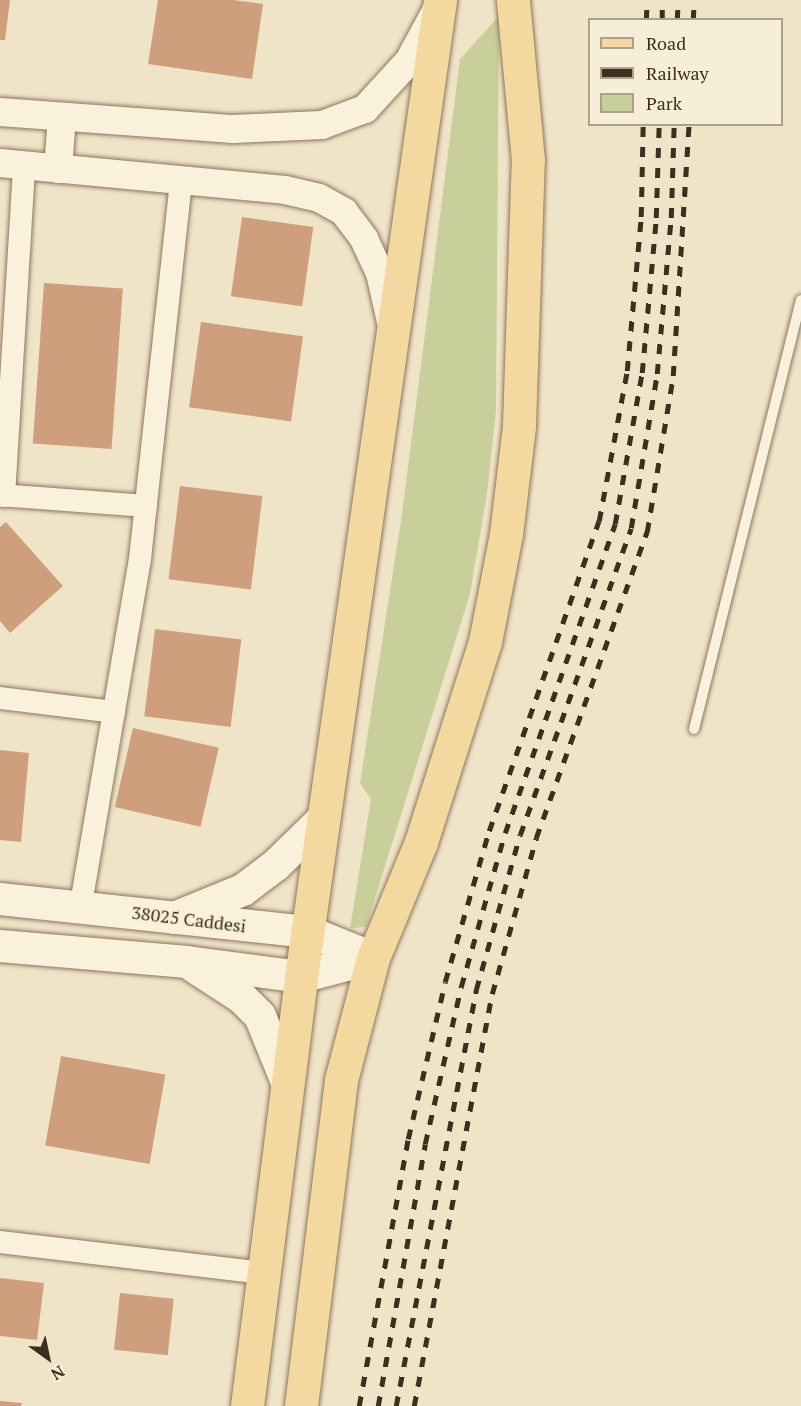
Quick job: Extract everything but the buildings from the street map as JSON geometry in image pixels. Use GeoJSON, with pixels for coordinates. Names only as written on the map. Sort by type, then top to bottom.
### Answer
{"type":"FeatureCollection","features":[{"type":"Feature","properties":{"kind":"main road"},"geometry":{"type":"LineString","coordinates":[[301,1406],[341,1080],[373,958],[421,842],[485,642],[506,534],[519,426],[528,160],[513,0]]}},
{"type":"Feature","properties":{"kind":"main road"},"geometry":{"type":"LineString","coordinates":[[247,1406],[301,977],[440,2]]}},
{"type":"Feature","properties":{"kind":"main road"},"geometry":{"type":"LineString","coordinates":[[174,918],[243,890],[276,866],[323,819]]}},
{"type":"Feature","properties":{"kind":"main road","name":"38025 Caddesi"},"geometry":{"type":"LineString","coordinates":[[0,899],[81,904],[174,918],[309,932],[373,958]]}},
{"type":"Feature","properties":{"kind":"main road"},"geometry":{"type":"LineString","coordinates":[[0,946],[187,962],[301,977],[373,958]]}},
{"type":"Feature","properties":{"kind":"main road"},"geometry":{"type":"LineString","coordinates":[[187,962],[242,998],[260,1016],[287,1082]]}},
{"type":"Feature","properties":{"kind":"street"},"geometry":{"type":"LineString","coordinates":[[0,112],[232,129],[322,125],[365,109],[409,61],[440,2]]}},
{"type":"Feature","properties":{"kind":"street"},"geometry":{"type":"LineString","coordinates":[[58,169],[62,117]]}},
{"type":"Feature","properties":{"kind":"street"},"geometry":{"type":"LineString","coordinates":[[146,506],[2,495],[12,164],[285,190],[319,198],[344,212],[364,239],[380,273],[393,331]]}},
{"type":"Feature","properties":{"kind":"street"},"geometry":{"type":"LineString","coordinates":[[81,904],[146,506],[181,181]]}},
{"type":"Feature","properties":{"kind":"street"},"geometry":{"type":"LineString","coordinates":[[0,698],[114,712]]}},
{"type":"Feature","properties":{"kind":"street"},"geometry":{"type":"LineString","coordinates":[[0,1242],[263,1273]]}},
{"type":"Feature","properties":{"kind":"lane"},"geometry":{"type":"LineString","coordinates":[[694,729],[801,300]]}},
{"type":"Feature","properties":{"kind":"green space"},"geometry":{"type":"Polygon","coordinates":[[[499,16],[496,411],[487,494],[470,594],[366,927],[350,928],[371,799],[360,783],[402,514],[460,59],[499,16]]]}},
{"type":"Feature","properties":{"kind":"railway"},"geometry":{"type":"LineString","coordinates":[[646,18],[647,0]]}},
{"type":"Feature","properties":{"kind":"railway"},"geometry":{"type":"LineString","coordinates":[[662,0],[662,18]]}},
{"type":"Feature","properties":{"kind":"railway"},"geometry":{"type":"LineString","coordinates":[[677,18],[678,0]]}},
{"type":"Feature","properties":{"kind":"railway"},"geometry":{"type":"LineString","coordinates":[[693,18],[694,0]]}},
{"type":"Feature","properties":{"kind":"railway"},"geometry":{"type":"LineString","coordinates":[[359,1406],[408,1139],[445,982],[489,831],[599,521],[627,371],[641,217],[643,126]]}},
{"type":"Feature","properties":{"kind":"railway"},"geometry":{"type":"LineString","coordinates":[[378,1406],[425,1144],[461,987],[505,833],[615,524],[642,373],[656,218],[659,126]]}},
{"type":"Feature","properties":{"kind":"railway"},"geometry":{"type":"LineString","coordinates":[[396,1406],[476,990],[520,835],[631,528],[657,374],[671,218],[674,126]]}},
{"type":"Feature","properties":{"kind":"railway"},"geometry":{"type":"LineString","coordinates":[[414,1406],[492,994],[536,838],[647,532],[673,376],[689,126]]}}]}
